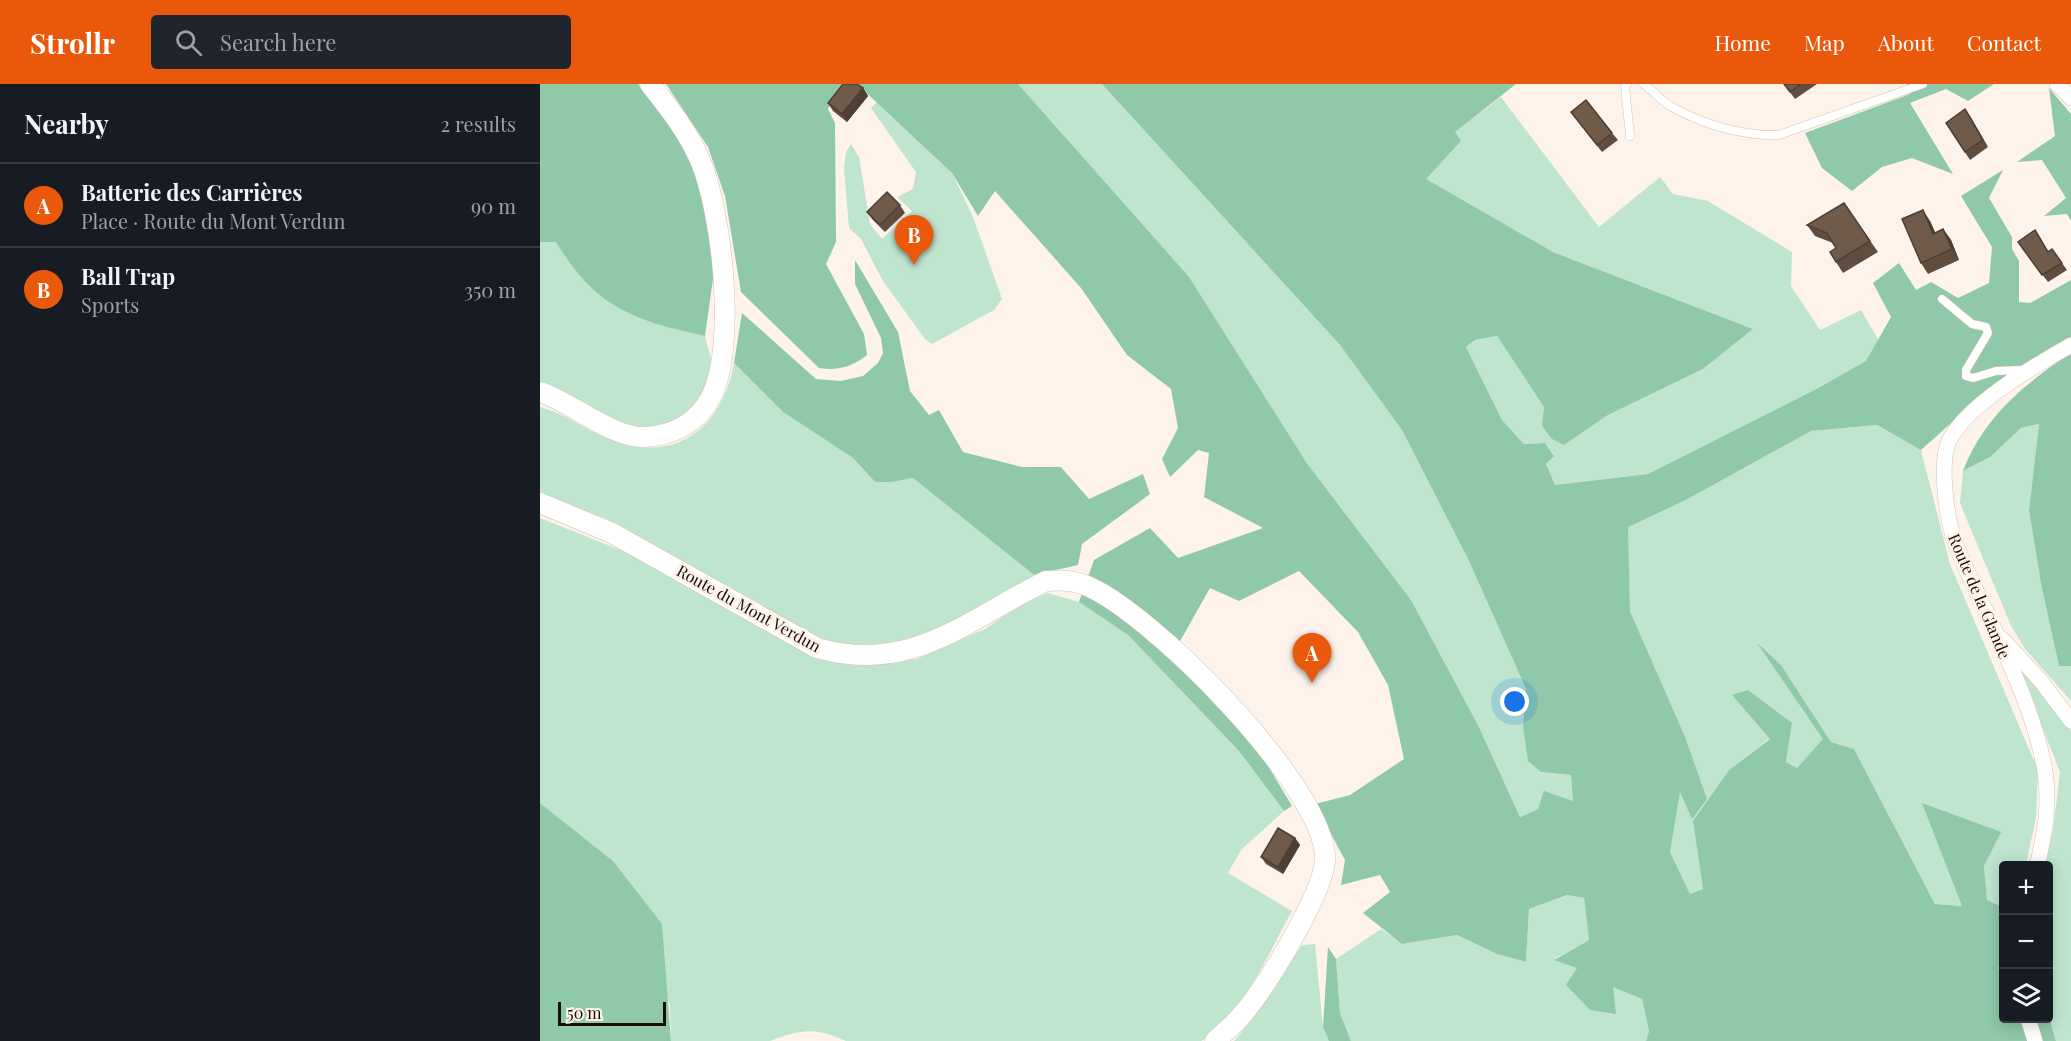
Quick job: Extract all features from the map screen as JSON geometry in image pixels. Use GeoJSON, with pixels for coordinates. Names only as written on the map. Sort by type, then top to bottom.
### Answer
{"type":"FeatureCollection","features":[{"type":"Feature","properties":{"kind":"street"},"geometry":{"type":"LineString","coordinates":[[540,392],[557,398],[615,430],[642,437],[670,433],[696,419],[711,398],[721,370],[724,291],[715,212],[700,160],[686,132],[650,84]]}},
{"type":"Feature","properties":{"kind":"street"},"geometry":{"type":"LineString","coordinates":[[2057,84],[2071,98]]}},
{"type":"Feature","properties":{"kind":"street","name":"Route de la Glande"},"geometry":{"type":"LineString","coordinates":[[2038,861],[2048,815],[2044,769],[2018,685],[1951,529],[1946,495],[1945,462],[1949,440],[1966,420],[2027,370],[2071,345]]}},
{"type":"Feature","properties":{"kind":"street","name":"Route du Mont Verdun"},"geometry":{"type":"LineString","coordinates":[[540,503],[612,533],[817,648],[843,655],[888,655],[944,638],[1046,581],[1082,584],[1103,594],[1126,611],[1189,664],[1254,730],[1285,770],[1311,812],[1322,843],[1325,861],[1317,888],[1304,916],[1260,991],[1241,1017],[1215,1041]]}},
{"type":"Feature","properties":{"kind":"street"},"geometry":{"type":"LineString","coordinates":[[1994,630],[2040,680],[2071,721]]}},
{"type":"Feature","properties":{"kind":"street"},"geometry":{"type":"LineString","coordinates":[[2030,1023],[2035,1041]]}},
{"type":"Feature","properties":{"kind":"lane"},"geometry":{"type":"LineString","coordinates":[[1627,84],[1625,86],[1630,136]]}},
{"type":"Feature","properties":{"kind":"lane"},"geometry":{"type":"LineString","coordinates":[[1643,84],[1673,108],[1704,121],[1754,135],[1779,135],[1923,84]]}},
{"type":"Feature","properties":{"kind":"lane"},"geometry":{"type":"LineString","coordinates":[[1942,299],[1972,324],[1986,327],[1988,333],[1966,370],[1966,376],[1973,378],[1996,371],[2027,370]]}},
{"type":"Feature","properties":{"kind":"green space"},"geometry":{"type":"Polygon","coordinates":[[[540,84],[638,84],[667,120],[691,160],[706,211],[714,272],[705,336],[657,324],[618,308],[601,297],[586,282],[556,242],[540,242],[540,84]]]}},
{"type":"Feature","properties":{"kind":"green space"},"geometry":{"type":"Polygon","coordinates":[[[666,84],[845,84],[828,109],[835,123],[836,242],[826,264],[864,334],[867,355],[850,365],[839,368],[819,368],[741,292],[725,196],[708,147],[666,84]]]}},
{"type":"Feature","properties":{"kind":"green space"},"geometry":{"type":"Polygon","coordinates":[[[857,84],[1018,84],[1189,277],[1306,462],[1411,600],[1478,725],[1520,817],[1538,809],[1544,791],[1573,801],[1571,775],[1541,772],[1528,761],[1523,726],[1526,689],[1469,561],[1402,430],[1340,345],[1102,84],[1516,84],[1455,132],[1461,141],[1426,179],[1553,252],[1753,329],[1703,369],[1608,415],[1564,445],[1552,439],[1542,426],[1544,407],[1497,336],[1475,340],[1466,347],[1502,420],[1524,444],[1545,443],[1554,456],[1546,464],[1555,485],[1648,474],[1818,388],[1866,361],[1891,317],[1873,283],[1899,263],[1916,290],[1931,282],[1958,298],[1989,283],[1992,247],[1961,196],[2003,170],[1989,198],[2012,237],[2012,249],[2019,261],[2019,302],[2030,303],[2071,280],[2071,338],[1998,381],[1921,450],[1877,425],[1811,431],[1686,500],[1628,527],[1630,611],[1686,739],[1707,799],[1692,819],[1680,792],[1670,852],[1690,894],[1703,889],[1693,821],[1729,770],[1770,739],[1732,695],[1748,690],[1792,723],[1786,762],[1797,768],[1823,739],[1757,643],[1781,665],[1831,742],[1854,749],[1935,904],[1962,906],[1922,803],[2001,832],[1984,866],[1987,900],[1999,906],[1999,1023],[2051,1023],[2056,1041],[1646,1041],[1649,1031],[1642,999],[1613,987],[1616,1014],[1590,1010],[1566,985],[1577,968],[1554,960],[1589,940],[1584,898],[1567,895],[1529,909],[1526,962],[1497,954],[1457,935],[1402,944],[1363,913],[1390,892],[1380,875],[1341,885],[1345,860],[1315,804],[1350,795],[1404,759],[1388,685],[1358,632],[1299,571],[1239,601],[1210,588],[1170,659],[1211,696],[1268,766],[1292,806],[1284,811],[1239,751],[1128,635],[1079,602],[1094,560],[1150,528],[1178,558],[1263,528],[1204,497],[1209,453],[1198,450],[1170,477],[1162,459],[1178,428],[1171,389],[1127,355],[1081,288],[995,191],[978,216],[952,173],[857,84]]]}},
{"type":"Feature","properties":{"kind":"green space"},"geometry":{"type":"Polygon","coordinates":[[[1018,84],[1102,84],[1340,345],[1402,430],[1469,561],[1526,689],[1523,726],[1541,772],[1571,775],[1573,801],[1538,809],[1520,817],[1478,725],[1411,600],[1306,462],[1088,166],[1018,84]]]}},
{"type":"Feature","properties":{"kind":"green space"},"geometry":{"type":"Polygon","coordinates":[[[1907,84],[1994,84],[1968,101],[1946,89],[1910,103],[1953,174],[1912,158],[1882,167],[1852,191],[1822,168],[1805,133],[1910,94],[1907,84]]]}},
{"type":"Feature","properties":{"kind":"green space"},"geometry":{"type":"Polygon","coordinates":[[[2049,88],[2071,114],[2071,221],[2067,214],[2044,216],[2066,198],[2042,160],[2017,162],[2055,136],[2049,88]]]}},
{"type":"Feature","properties":{"kind":"green space"},"geometry":{"type":"Polygon","coordinates":[[[1501,97],[1599,227],[1660,177],[1673,194],[1708,201],[1792,252],[1791,286],[1820,330],[1861,310],[1879,341],[1866,361],[1818,388],[1648,474],[1555,485],[1546,464],[1554,455],[1545,443],[1524,444],[1502,420],[1466,347],[1475,340],[1497,336],[1544,407],[1564,445],[1608,415],[1703,369],[1753,329],[1553,252],[1425,179],[1461,141],[1454,132],[1501,97]]]}},
{"type":"Feature","properties":{"kind":"green space"},"geometry":{"type":"Polygon","coordinates":[[[877,102],[952,173],[973,217],[1002,299],[994,310],[932,344],[925,339],[883,281],[861,239],[849,228],[844,169],[846,152],[851,144],[859,157],[870,224],[882,239],[912,211],[897,197],[913,189],[916,172],[871,108],[877,102]]]}},
{"type":"Feature","properties":{"kind":"green space"},"geometry":{"type":"Polygon","coordinates":[[[540,242],[556,242],[586,282],[601,297],[618,308],[657,324],[705,336],[712,364],[710,380],[706,391],[691,411],[670,424],[659,427],[634,426],[606,417],[540,383],[540,242]]]}},
{"type":"Feature","properties":{"kind":"green space"},"geometry":{"type":"Polygon","coordinates":[[[855,260],[898,332],[910,391],[929,415],[939,410],[963,452],[1022,467],[1061,467],[1089,499],[1143,474],[1150,494],[1082,544],[1078,565],[1034,575],[913,478],[875,482],[853,458],[783,412],[734,363],[742,313],[816,379],[841,381],[863,376],[878,363],[883,353],[881,338],[855,284],[855,260]]]}},
{"type":"Feature","properties":{"kind":"green space"},"geometry":{"type":"Polygon","coordinates":[[[2071,353],[2071,666],[2059,666],[2041,584],[2029,510],[2039,424],[2021,428],[1990,457],[1963,471],[1982,434],[2007,403],[2071,353]]]}},
{"type":"Feature","properties":{"kind":"green space"},"geometry":{"type":"Polygon","coordinates":[[[734,363],[783,412],[853,458],[875,482],[913,478],[1034,575],[975,614],[903,645],[845,648],[817,639],[607,519],[540,495],[540,407],[607,438],[631,446],[653,448],[673,444],[691,436],[706,424],[728,387],[734,363]]]}},
{"type":"Feature","properties":{"kind":"green space"},"geometry":{"type":"Polygon","coordinates":[[[2039,424],[2029,510],[2041,584],[2059,666],[2071,666],[2071,701],[2025,649],[2011,626],[1960,503],[1963,471],[1990,457],[2021,428],[2039,424]]]}},
{"type":"Feature","properties":{"kind":"green space"},"geometry":{"type":"Polygon","coordinates":[[[1877,425],[1921,450],[1950,564],[2038,770],[2036,818],[2027,860],[1999,861],[1999,906],[1987,900],[1984,866],[1963,906],[1935,904],[1854,749],[1831,742],[1781,665],[1759,646],[1824,739],[1797,768],[1786,762],[1792,723],[1733,696],[1770,738],[1729,770],[1693,821],[1703,889],[1690,894],[1670,852],[1680,790],[1707,799],[1686,739],[1630,611],[1627,527],[1686,500],[1811,431],[1877,425]]]}},
{"type":"Feature","properties":{"kind":"green space"},"geometry":{"type":"Polygon","coordinates":[[[540,518],[648,561],[846,663],[884,664],[916,659],[985,629],[1020,605],[1048,593],[1079,602],[1128,635],[1239,751],[1284,811],[1241,850],[1228,873],[1292,911],[1241,1002],[1215,1032],[1201,1041],[846,1041],[825,1033],[808,1031],[770,1041],[671,1041],[670,1005],[613,861],[540,803],[540,518]]]}},
{"type":"Feature","properties":{"kind":"green space"},"geometry":{"type":"Polygon","coordinates":[[[2016,661],[2071,731],[2071,1041],[2056,1041],[2050,1023],[2053,1023],[2053,861],[2044,861],[2053,831],[2060,772],[2016,661]]]}},
{"type":"Feature","properties":{"kind":"green space"},"geometry":{"type":"Polygon","coordinates":[[[540,803],[613,861],[662,924],[671,1041],[540,1041],[540,803]]]}},
{"type":"Feature","properties":{"kind":"green space"},"geometry":{"type":"Polygon","coordinates":[[[1567,895],[1584,898],[1589,940],[1554,959],[1642,999],[1649,1031],[1646,1041],[1351,1041],[1340,1013],[1336,959],[1381,929],[1403,944],[1457,935],[1497,954],[1526,962],[1529,909],[1567,895]]]}},
{"type":"Feature","properties":{"kind":"green space"},"geometry":{"type":"Polygon","coordinates":[[[1315,944],[1323,1027],[1329,1041],[1234,1041],[1254,1017],[1302,945],[1315,944]]]}},
{"type":"Feature","properties":{"kind":"green space"},"geometry":{"type":"Polygon","coordinates":[[[1328,947],[1336,959],[1340,1013],[1351,1041],[1329,1041],[1323,1027],[1328,947]]]}},
{"type":"Feature","properties":{"kind":"building"},"geometry":{"type":"Polygon","coordinates":[[[843,84],[857,84],[863,88],[842,114],[828,103],[843,84]]]}},
{"type":"Feature","properties":{"kind":"building"},"geometry":{"type":"Polygon","coordinates":[[[1784,84],[1801,84],[1790,92],[1784,84]]]}},
{"type":"Feature","properties":{"kind":"building"},"geometry":{"type":"Polygon","coordinates":[[[1586,100],[1612,133],[1597,145],[1571,112],[1586,100]]]}},
{"type":"Feature","properties":{"kind":"building"},"geometry":{"type":"Polygon","coordinates":[[[1965,109],[1983,140],[1965,152],[1946,123],[1965,109]]]}},
{"type":"Feature","properties":{"kind":"building"},"geometry":{"type":"Polygon","coordinates":[[[887,192],[900,205],[880,225],[867,212],[887,192]]]}},
{"type":"Feature","properties":{"kind":"building"},"geometry":{"type":"Polygon","coordinates":[[[1844,203],[1870,241],[1836,262],[1830,252],[1836,248],[1827,233],[1807,225],[1844,203]]]}},
{"type":"Feature","properties":{"kind":"building"},"geometry":{"type":"Polygon","coordinates":[[[1923,210],[1933,234],[1943,229],[1952,249],[1921,263],[1902,219],[1923,210]]]}},
{"type":"Feature","properties":{"kind":"building"},"geometry":{"type":"Polygon","coordinates":[[[2035,230],[2048,252],[2052,249],[2062,263],[2042,275],[2018,242],[2035,230]]]}},
{"type":"Feature","properties":{"kind":"building"},"geometry":{"type":"Polygon","coordinates":[[[1278,828],[1295,838],[1278,867],[1261,857],[1278,828]]]}},
{"type":"Feature","properties":{"kind":"place","name":"Ball Trap"},"geometry":{"type":"Point","coordinates":[914,265]}},
{"type":"Feature","properties":{"kind":"place","name":"Batterie des Carrières"},"geometry":{"type":"Point","coordinates":[1312,683]}}]}
